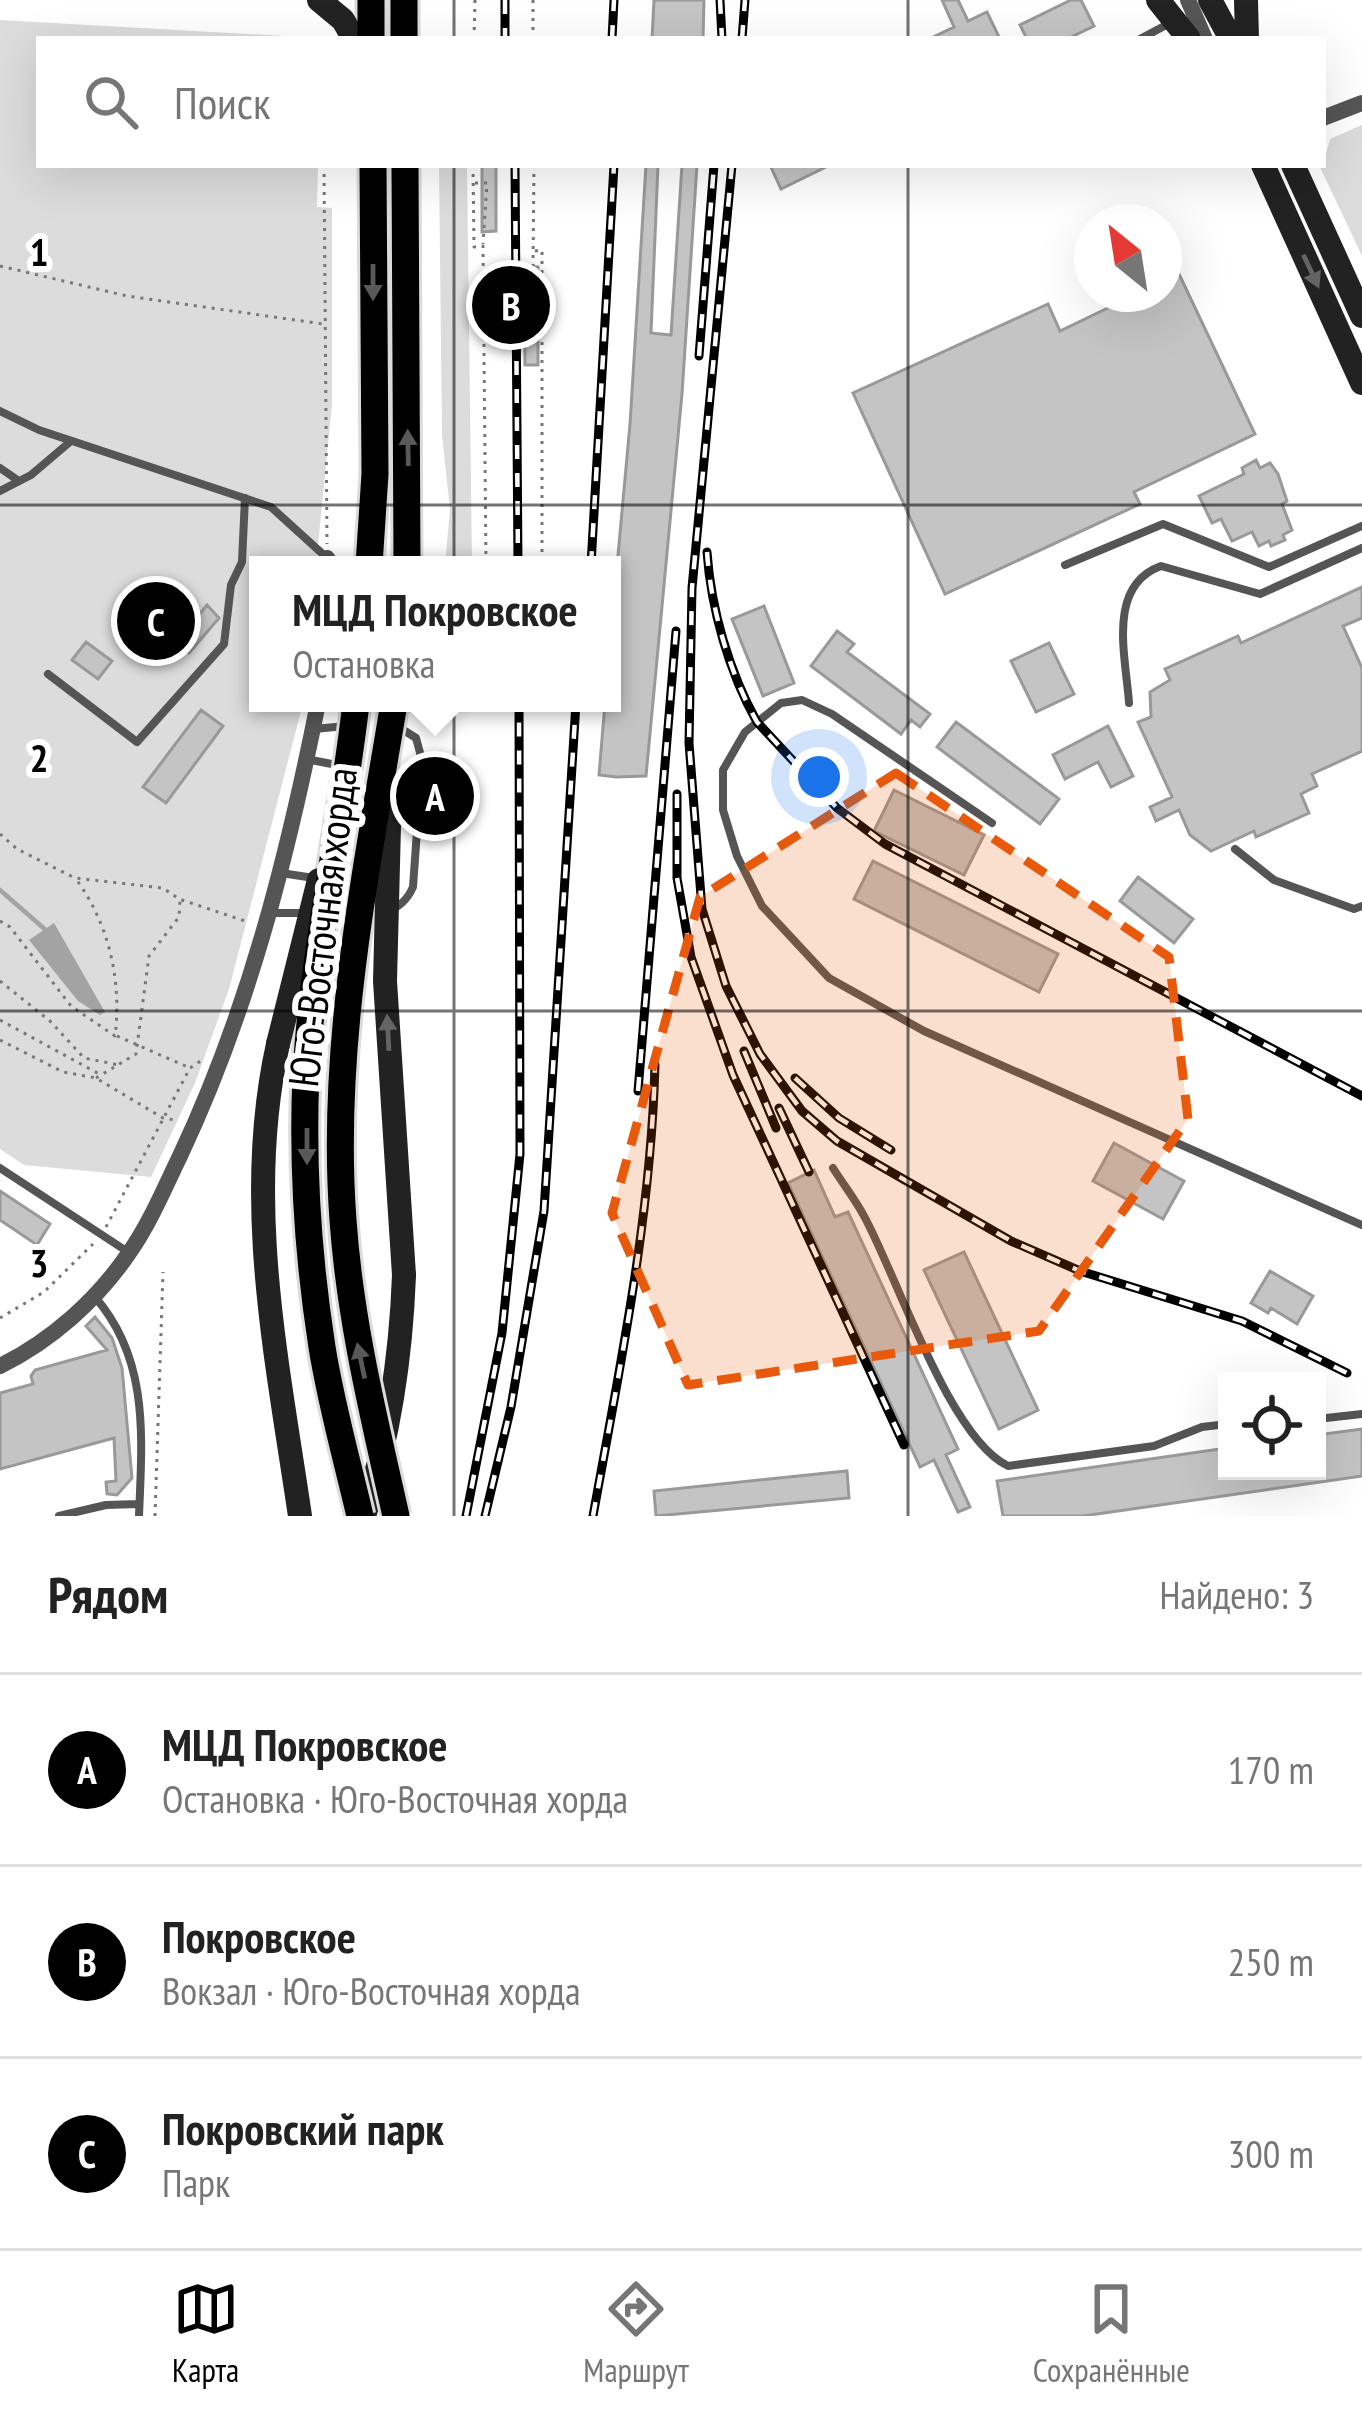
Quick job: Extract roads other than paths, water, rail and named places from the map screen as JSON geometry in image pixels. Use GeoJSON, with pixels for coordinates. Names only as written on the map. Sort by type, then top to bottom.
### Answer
{"type":"FeatureCollection","features":[{"type":"Feature","properties":{"kind":"main road"},"geometry":{"type":"LineString","coordinates":[[319,0],[333,9],[352,36]]}},
{"type":"Feature","properties":{"kind":"main road"},"geometry":{"type":"LineString","coordinates":[[371,0],[371,36]]}},
{"type":"Feature","properties":{"kind":"main road"},"geometry":{"type":"LineString","coordinates":[[404,0],[404,36]]}},
{"type":"Feature","properties":{"kind":"main road"},"geometry":{"type":"LineString","coordinates":[[1210,0],[1229,36]]}},
{"type":"Feature","properties":{"kind":"main road"},"geometry":{"type":"LineString","coordinates":[[1246,0],[1247,36]]}},
{"type":"Feature","properties":{"kind":"main road"},"geometry":{"type":"LineString","coordinates":[[369,556],[374,474],[373,168]]}},
{"type":"Feature","properties":{"kind":"main road"},"geometry":{"type":"LineString","coordinates":[[405,168],[406,556]]}},
{"type":"Feature","properties":{"kind":"main road"},"geometry":{"type":"LineString","coordinates":[[1263,168],[1362,383]]}},
{"type":"Feature","properties":{"kind":"main road"},"geometry":{"type":"LineString","coordinates":[[1294,168],[1362,316]]}},
{"type":"Feature","properties":{"kind":"main road"},"geometry":{"type":"LineString","coordinates":[[362,1516],[395,1390],[404,1275],[385,981],[391,712]]}},
{"type":"Feature","properties":{"kind":"main road","name":"Юго-Восточная хорда"},"geometry":{"type":"LineString","coordinates":[[391,712],[350,980],[341,1084],[342,1217],[357,1344],[396,1516]]}},
{"type":"Feature","properties":{"kind":"main road","name":"Юго-Восточная хорда"},"geometry":{"type":"LineString","coordinates":[[358,714],[314,975],[306,1077],[307,1218],[322,1349],[362,1516]]}},
{"type":"Feature","properties":{"kind":"main road"},"geometry":{"type":"LineString","coordinates":[[300,1516],[261,1223],[262,1154],[269,1085],[287,1004],[347,780]]}},
{"type":"Feature","properties":{"kind":"street"},"geometry":{"type":"LineString","coordinates":[[1177,15],[1201,36]]}},
{"type":"Feature","properties":{"kind":"street"},"geometry":{"type":"LineString","coordinates":[[1326,117],[1362,103]]}},
{"type":"Feature","properties":{"kind":"street"},"geometry":{"type":"LineString","coordinates":[[0,1366],[50,1335],[94,1296],[148,1223],[216,1073],[272,913],[316,712]]}},
{"type":"Feature","properties":{"kind":"lane"},"geometry":{"type":"LineString","coordinates":[[1144,36],[1177,15]]}},
{"type":"Feature","properties":{"kind":"lane"},"geometry":{"type":"LineString","coordinates":[[0,411],[39,430],[271,507],[324,556]]}},
{"type":"Feature","properties":{"kind":"lane"},"geometry":{"type":"LineString","coordinates":[[0,491],[72,440]]}},
{"type":"Feature","properties":{"kind":"lane"},"geometry":{"type":"LineString","coordinates":[[0,469],[19,481]]}},
{"type":"Feature","properties":{"kind":"lane"},"geometry":{"type":"LineString","coordinates":[[48,674],[136,742],[224,644],[231,585],[242,562],[245,498]]}},
{"type":"Feature","properties":{"kind":"lane"},"geometry":{"type":"LineString","coordinates":[[1065,565],[1163,524],[1268,567],[1362,526]]}},
{"type":"Feature","properties":{"kind":"lane"},"geometry":{"type":"LineString","coordinates":[[1129,703],[1123,617],[1127,596],[1146,572],[1162,566],[1260,595],[1362,548]]}},
{"type":"Feature","properties":{"kind":"lane"},"geometry":{"type":"LineString","coordinates":[[992,823],[832,713],[802,700],[781,703],[745,732],[723,770],[723,810],[736,856],[762,905],[829,979],[924,1030],[1362,1225]]}},
{"type":"Feature","properties":{"kind":"lane"},"geometry":{"type":"LineString","coordinates":[[272,913],[377,914],[395,911],[407,901],[413,887],[422,760],[416,738],[393,712]]}},
{"type":"Feature","properties":{"kind":"lane"},"geometry":{"type":"LineString","coordinates":[[313,729],[358,714]]}},
{"type":"Feature","properties":{"kind":"lane"},"geometry":{"type":"LineString","coordinates":[[280,872],[333,881],[355,769],[306,758]]}},
{"type":"Feature","properties":{"kind":"lane"},"geometry":{"type":"LineString","coordinates":[[1235,849],[1274,880],[1354,909],[1362,906]]}},
{"type":"Feature","properties":{"kind":"lane"},"geometry":{"type":"LineString","coordinates":[[0,1168],[129,1253]]}},
{"type":"Feature","properties":{"kind":"lane"},"geometry":{"type":"LineString","coordinates":[[832,1168],[863,1213],[953,1405],[993,1459],[1008,1466],[1154,1445],[1218,1425]]}},
{"type":"Feature","properties":{"kind":"lane"},"geometry":{"type":"LineString","coordinates":[[94,1296],[120,1331],[134,1371],[142,1448],[139,1516]]}},
{"type":"Feature","properties":{"kind":"lane"},"geometry":{"type":"LineString","coordinates":[[1326,1418],[1362,1414]]}},
{"type":"Feature","properties":{"kind":"lane"},"geometry":{"type":"LineString","coordinates":[[59,1516],[106,1505],[140,1504]]}},
{"type":"Feature","properties":{"kind":"waterway"},"geometry":{"type":"LineString","coordinates":[[0,890],[48,932]]}},
{"type":"Feature","properties":{"kind":"railway"},"geometry":{"type":"LineString","coordinates":[[505,0],[505,36]]}},
{"type":"Feature","properties":{"kind":"railway"},"geometry":{"type":"LineString","coordinates":[[612,36],[614,0]]}},
{"type":"Feature","properties":{"kind":"railway"},"geometry":{"type":"LineString","coordinates":[[720,0],[722,36]]}},
{"type":"Feature","properties":{"kind":"railway"},"geometry":{"type":"LineString","coordinates":[[742,36],[745,0]]}},
{"type":"Feature","properties":{"kind":"railway"},"geometry":{"type":"LineString","coordinates":[[515,168],[518,556]]}},
{"type":"Feature","properties":{"kind":"railway"},"geometry":{"type":"LineString","coordinates":[[592,556],[614,168]]}},
{"type":"Feature","properties":{"kind":"railway"},"geometry":{"type":"LineString","coordinates":[[699,356],[714,168]]}},
{"type":"Feature","properties":{"kind":"railway"},"geometry":{"type":"LineString","coordinates":[[732,168],[692,588],[689,743],[702,909],[726,986],[760,1054],[802,1111],[837,1141],[1011,1241],[1080,1271],[1242,1321],[1347,1373]]}},
{"type":"Feature","properties":{"kind":"railway"},"geometry":{"type":"LineString","coordinates":[[707,552],[723,640],[747,703],[757,722],[837,808],[885,844],[1362,1096]]}},
{"type":"Feature","properties":{"kind":"railway"},"geometry":{"type":"LineString","coordinates":[[638,1091],[676,631]]}},
{"type":"Feature","properties":{"kind":"railway"},"geometry":{"type":"LineString","coordinates":[[466,1516],[502,1333],[520,1154],[519,712]]}},
{"type":"Feature","properties":{"kind":"railway"},"geometry":{"type":"LineString","coordinates":[[485,1516],[511,1407],[544,1211],[575,712]]}},
{"type":"Feature","properties":{"kind":"railway"},"geometry":{"type":"LineString","coordinates":[[677,794],[677,878],[691,957],[733,1075],[904,1445]]}},
{"type":"Feature","properties":{"kind":"railway"},"geometry":{"type":"LineString","coordinates":[[744,1051],[776,1128]]}},
{"type":"Feature","properties":{"kind":"railway"},"geometry":{"type":"LineString","coordinates":[[593,1516],[641,1235],[655,1065]]}},
{"type":"Feature","properties":{"kind":"railway"},"geometry":{"type":"LineString","coordinates":[[795,1078],[839,1118],[891,1150]]}},
{"type":"Feature","properties":{"kind":"railway"},"geometry":{"type":"LineString","coordinates":[[779,1108],[809,1172]]}},
{"type":"Feature","properties":{"kind":"place","name":"Покровское"},"geometry":{"type":"Point","coordinates":[511,305]}},
{"type":"Feature","properties":{"kind":"place","name":"Покровский парк"},"geometry":{"type":"Point","coordinates":[156,621]}},
{"type":"Feature","properties":{"kind":"place","name":"МЦД Покровское"},"geometry":{"type":"Point","coordinates":[435,796]}}]}
